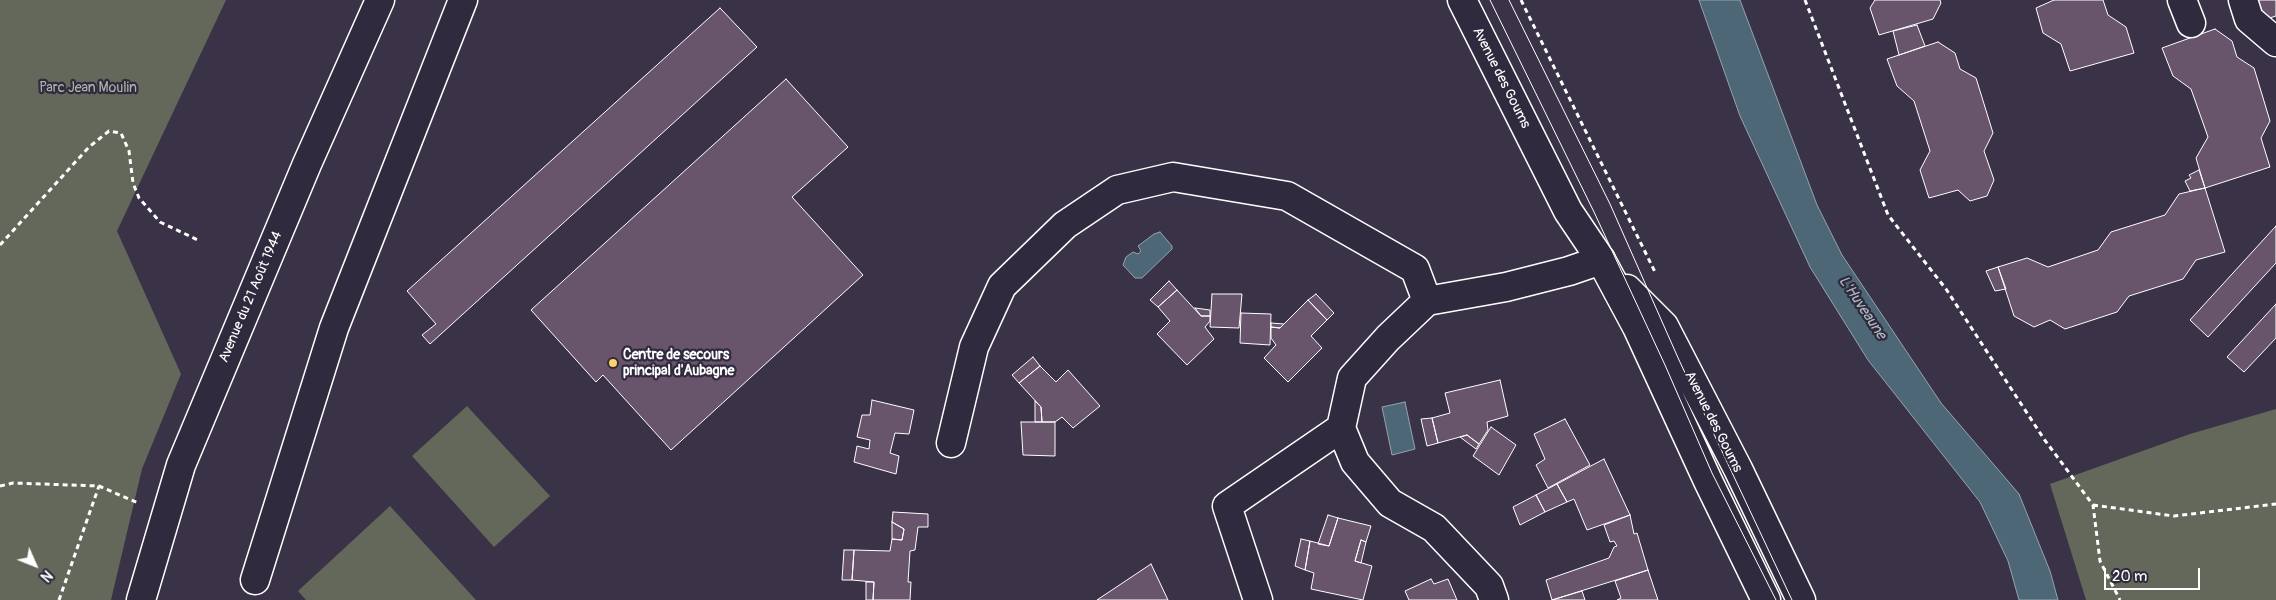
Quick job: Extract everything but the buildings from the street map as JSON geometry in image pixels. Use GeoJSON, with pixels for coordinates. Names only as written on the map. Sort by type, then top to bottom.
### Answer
{"type":"FeatureCollection","features":[{"type":"Feature","properties":{"kind":"main road","name":"Avenue du 21 Août 1944"},"geometry":{"type":"LineString","coordinates":[[141,600],[181,464],[307,164],[380,0]]}},
{"type":"Feature","properties":{"kind":"main road"},"geometry":{"type":"LineString","coordinates":[[255,580],[334,328],[463,0]]}},
{"type":"Feature","properties":{"kind":"main road","name":"Avenue des Goums"},"geometry":{"type":"LineString","coordinates":[[1462,0],[1568,211],[1601,260],[1637,327],[1708,481],[1766,600]]}},
{"type":"Feature","properties":{"kind":"main road"},"geometry":{"type":"LineString","coordinates":[[2243,0],[2249,18],[2276,42]]}},
{"type":"Feature","properties":{"kind":"main road"},"geometry":{"type":"LineString","coordinates":[[951,443],[974,347],[1002,286],[1065,225],[1117,190],[1173,177],[1287,196],[1415,269],[1427,301]]}},
{"type":"Feature","properties":{"kind":"main road"},"geometry":{"type":"LineString","coordinates":[[1494,600],[1490,586],[1434,528],[1390,503],[1355,462],[1341,428],[1352,378],[1388,338],[1427,301],[1506,288],[1569,272],[1601,260]]}},
{"type":"Feature","properties":{"kind":"main road","name":"Avenue des Goums"},"geometry":{"type":"LineString","coordinates":[[1601,260],[1664,326],[1738,469],[1801,600]]}},
{"type":"Feature","properties":{"kind":"main road"},"geometry":{"type":"LineString","coordinates":[[1258,600],[1227,506],[1341,428]]}},
{"type":"Feature","properties":{"kind":"path"},"geometry":{"type":"LineString","coordinates":[[1805,0],[1888,215],[1946,289],[2044,439],[2093,505],[2100,561],[2120,600]]}},
{"type":"Feature","properties":{"kind":"path"},"geometry":{"type":"LineString","coordinates":[[0,245],[89,147],[109,131],[121,133],[129,151],[134,183],[139,198],[160,222],[200,241]]}},
{"type":"Feature","properties":{"kind":"path"},"geometry":{"type":"LineString","coordinates":[[0,486],[13,483],[98,486],[165,514]]}},
{"type":"Feature","properties":{"kind":"path"},"geometry":{"type":"LineString","coordinates":[[59,600],[98,486]]}},
{"type":"Feature","properties":{"kind":"path"},"geometry":{"type":"LineString","coordinates":[[2093,505],[2174,516],[2276,504]]}},
{"type":"Feature","properties":{"kind":"green space","name":"Parc Jean Moulin"},"geometry":{"type":"Polygon","coordinates":[[[0,0],[226,0],[117,231],[181,374],[142,469],[111,600],[0,600],[0,0]]]}},
{"type":"Feature","properties":{"kind":"green space"},"geometry":{"type":"Polygon","coordinates":[[[467,406],[550,496],[494,547],[412,456],[467,406]]]}},
{"type":"Feature","properties":{"kind":"green space"},"geometry":{"type":"Polygon","coordinates":[[[2276,409],[2276,600],[2086,600],[2050,484],[2190,434],[2276,409]]]}},
{"type":"Feature","properties":{"kind":"green space"},"geometry":{"type":"Polygon","coordinates":[[[390,506],[476,600],[306,600],[298,591],[390,506]]]}},
{"type":"Feature","properties":{"kind":"water","name":"L'Huveaune"},"geometry":{"type":"Polygon","coordinates":[[[1699,0],[1740,0],[1817,205],[1842,255],[1941,403],[2019,494],[2050,571],[2058,600],[2019,600],[2008,561],[1980,502],[1868,360],[1810,267],[1740,116],[1699,0]]]}},
{"type":"Feature","properties":{"kind":"water"},"geometry":{"type":"Polygon","coordinates":[[[1160,232],[1172,246],[1172,249],[1142,278],[1135,278],[1123,265],[1126,257],[1133,252],[1138,254],[1141,251],[1138,246],[1154,234],[1160,232]]]}},
{"type":"Feature","properties":{"kind":"water"},"geometry":{"type":"Polygon","coordinates":[[[1405,402],[1415,449],[1392,455],[1382,407],[1405,402]]]}},
{"type":"Feature","properties":{"kind":"tram line"},"geometry":{"type":"LineString","coordinates":[[1490,0],[1594,212],[1665,365],[1712,473],[1776,600]]}},
{"type":"Feature","properties":{"kind":"tram line"},"geometry":{"type":"LineString","coordinates":[[1509,0],[1610,204],[1679,360],[1792,600]]}},
{"type":"Feature","properties":{"kind":"place","name":"Centre de secours principal d'Aubagne"},"geometry":{"type":"Point","coordinates":[613,363]}}]}
